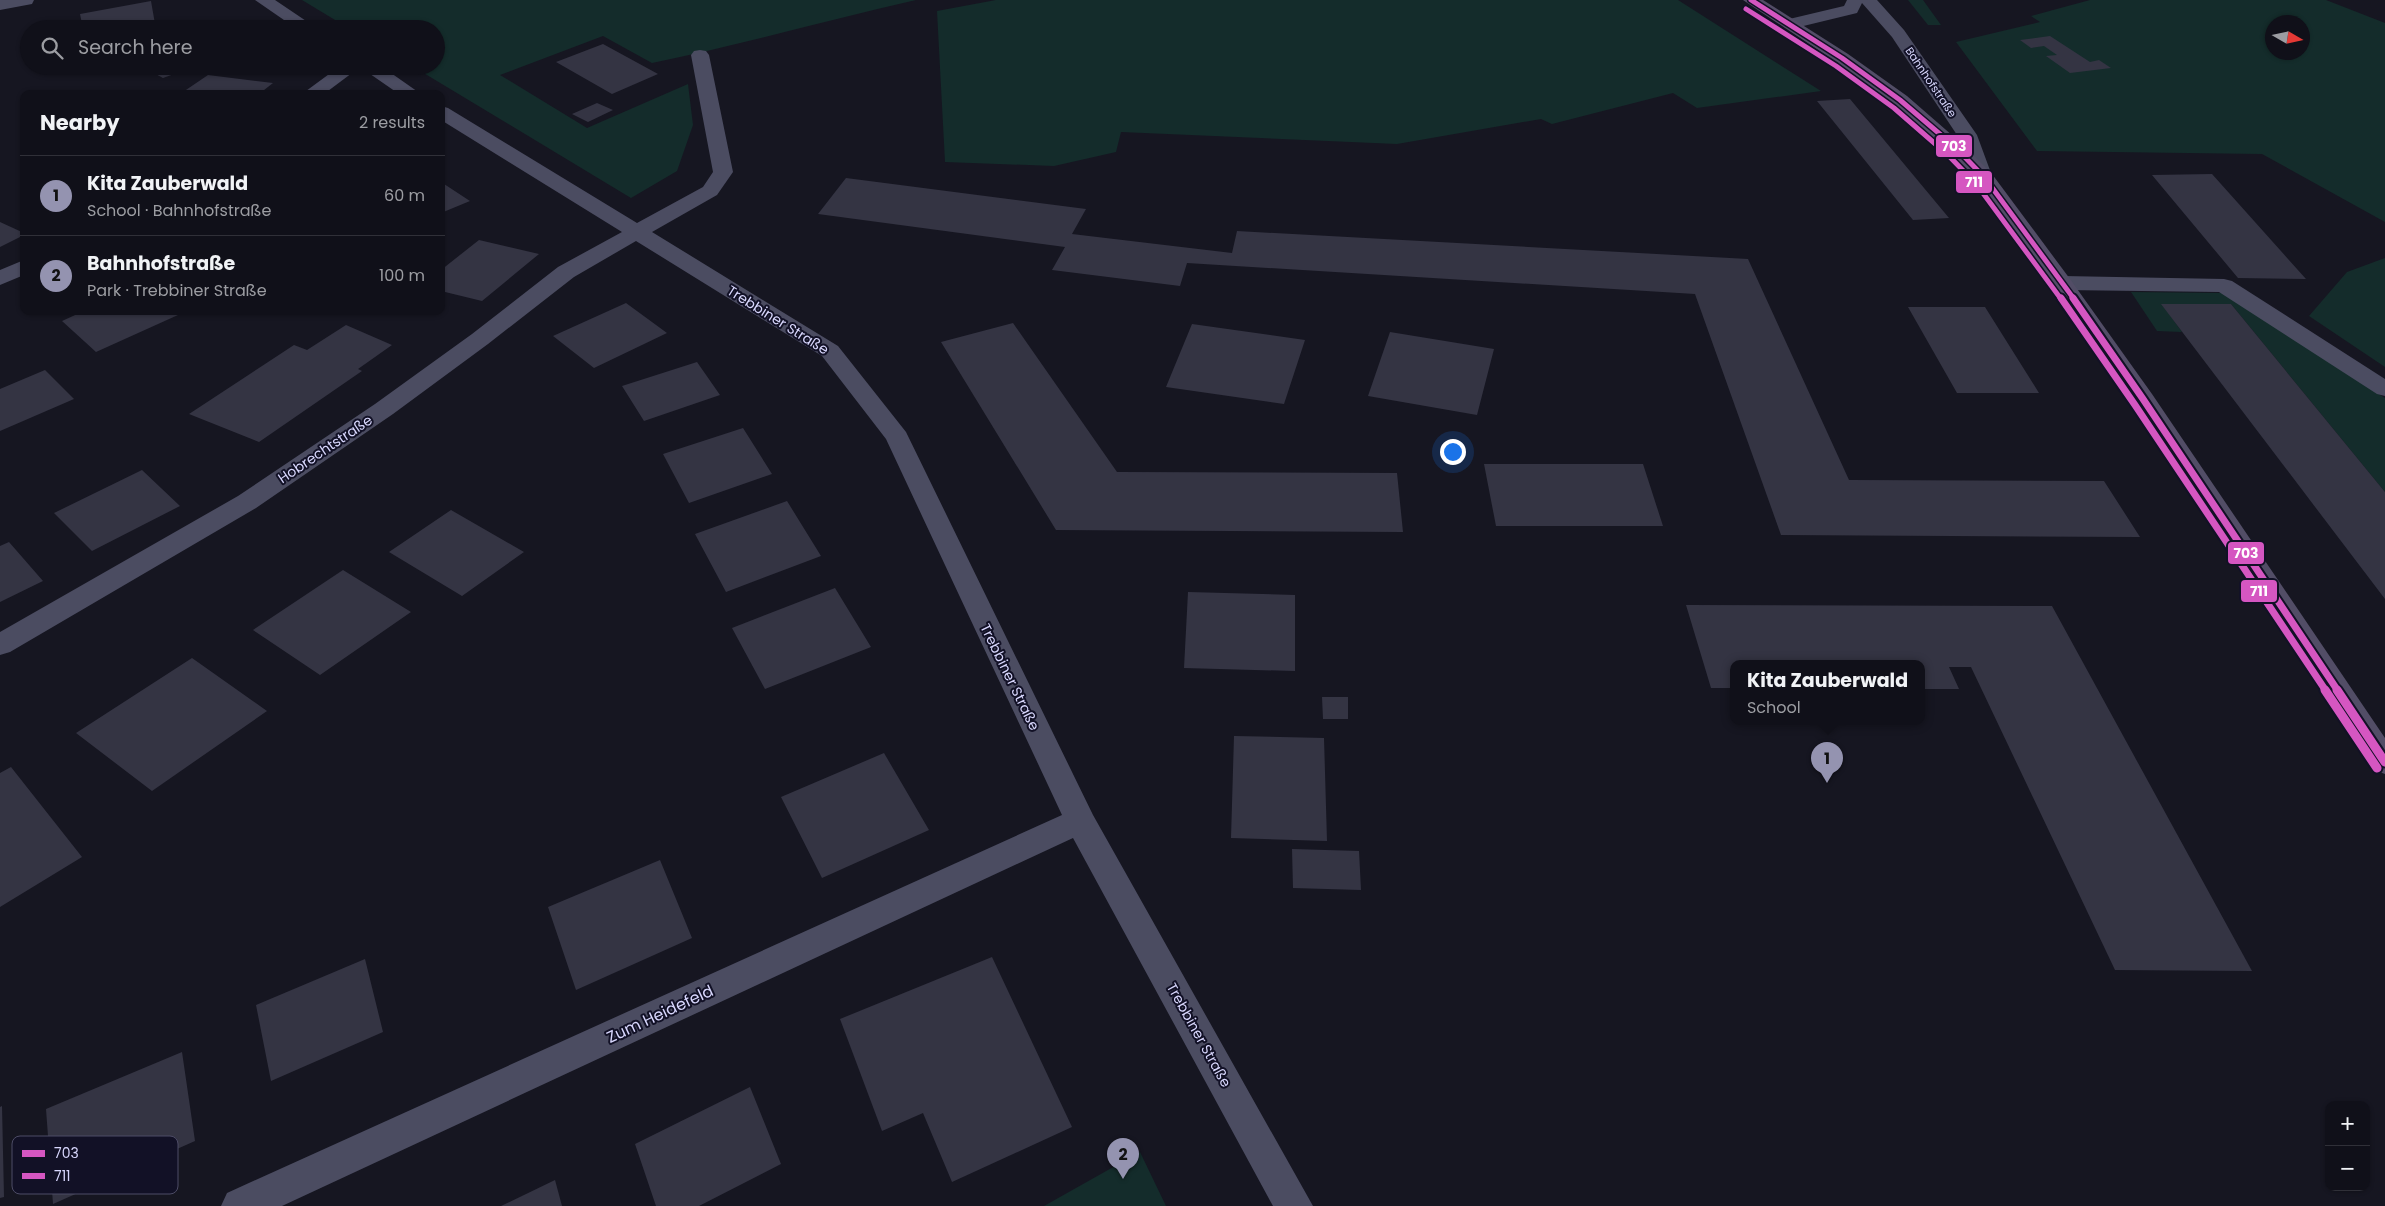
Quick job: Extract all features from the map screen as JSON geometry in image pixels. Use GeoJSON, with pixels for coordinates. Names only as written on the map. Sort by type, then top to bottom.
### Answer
{"type":"FeatureCollection","features":[{"type":"Feature","properties":{"kind":"main road","name":"Bahnhofstraße"},"geometry":{"type":"LineString","coordinates":[[1751,0],[1861,70],[1918,115],[1981,173],[2063,283],[2175,445],[2271,590],[2298,635],[2385,762]]}},
{"type":"Feature","properties":{"kind":"street"},"geometry":{"type":"LineString","coordinates":[[0,5],[26,0]]}},
{"type":"Feature","properties":{"kind":"street"},"geometry":{"type":"LineString","coordinates":[[263,0],[295,20]]}},
{"type":"Feature","properties":{"kind":"street"},"geometry":{"type":"LineString","coordinates":[[1791,24],[1851,8],[1855,0]]}},
{"type":"Feature","properties":{"kind":"street","name":"Bahnhofstraße"},"geometry":{"type":"LineString","coordinates":[[1868,0],[1898,34],[1967,135],[1981,173]]}},
{"type":"Feature","properties":{"kind":"street"},"geometry":{"type":"LineString","coordinates":[[637,234],[710,191],[723,172],[700,55]]}},
{"type":"Feature","properties":{"kind":"street"},"geometry":{"type":"LineString","coordinates":[[317,90],[339,75]]}},
{"type":"Feature","properties":{"kind":"street"},"geometry":{"type":"LineString","coordinates":[[382,75],[406,90]]}},
{"type":"Feature","properties":{"kind":"street","name":"Trebbiner Straße"},"geometry":{"type":"LineString","coordinates":[[445,114],[830,351],[897,437],[1080,821],[1294,1206]]}},
{"type":"Feature","properties":{"kind":"street","name":"Hobrechtstraße"},"geometry":{"type":"LineString","coordinates":[[0,645],[247,502],[384,409],[472,345],[566,272],[637,234]]}},
{"type":"Feature","properties":{"kind":"street"},"geometry":{"type":"LineString","coordinates":[[0,278],[20,268]]}},
{"type":"Feature","properties":{"kind":"street"},"geometry":{"type":"LineString","coordinates":[[2063,283],[2224,286],[2385,389]]}},
{"type":"Feature","properties":{"kind":"street","name":"Zum Heidefeld"},"geometry":{"type":"LineString","coordinates":[[240,1206],[1080,821]]}},
{"type":"Feature","properties":{"kind":"green space"},"geometry":{"type":"Polygon","coordinates":[[[302,0],[916,0],[652,63],[603,36],[500,75],[587,128],[688,84],[693,125],[677,171],[631,198],[427,75],[445,75],[445,20],[335,20],[302,0]]]}},
{"type":"Feature","properties":{"kind":"green space"},"geometry":{"type":"Polygon","coordinates":[[[996,0],[1678,0],[1821,91],[1697,108],[1673,93],[1552,124],[1541,119],[1397,144],[1121,132],[1116,152],[1054,166],[945,162],[937,11],[996,0]]]}},
{"type":"Feature","properties":{"kind":"green space"},"geometry":{"type":"Polygon","coordinates":[[[1908,0],[1923,0],[1941,25],[1928,25],[1908,0]]]}},
{"type":"Feature","properties":{"kind":"green space"},"geometry":{"type":"Polygon","coordinates":[[[2090,0],[2326,0],[2385,23],[2385,222],[2262,154],[2037,151],[1956,42],[2040,22],[2031,16],[2090,0]]]}},
{"type":"Feature","properties":{"kind":"green space"},"geometry":{"type":"Polygon","coordinates":[[[2385,258],[2385,367],[2309,316],[2347,272],[2385,258]]]}},
{"type":"Feature","properties":{"kind":"green space"},"geometry":{"type":"Polygon","coordinates":[[[2131,292],[2224,293],[2385,398],[2385,492],[2231,304],[2162,304],[2182,332],[2157,331],[2131,292]]]}},
{"type":"Feature","properties":{"kind":"green space"},"geometry":{"type":"Polygon","coordinates":[[[1140,1152],[1166,1206],[1044,1206],[1140,1152]]]}},
{"type":"Feature","properties":{"kind":"building"},"geometry":{"type":"Polygon","coordinates":[[[151,1],[154,20],[81,20],[80,14],[151,1]]]}},
{"type":"Feature","properties":{"kind":"building"},"geometry":{"type":"Polygon","coordinates":[[[2050,36],[2090,62],[2099,60],[2111,68],[2070,73],[2046,56],[2057,55],[2044,46],[2031,48],[2020,40],[2050,36]]]}},
{"type":"Feature","properties":{"kind":"building"},"geometry":{"type":"Polygon","coordinates":[[[603,44],[658,74],[612,94],[556,62],[603,44]]]}},
{"type":"Feature","properties":{"kind":"building"},"geometry":{"type":"Polygon","coordinates":[[[158,75],[171,75],[163,78],[158,75]]]}},
{"type":"Feature","properties":{"kind":"building"},"geometry":{"type":"Polygon","coordinates":[[[208,75],[273,83],[264,90],[186,90],[208,75]]]}},
{"type":"Feature","properties":{"kind":"building"},"geometry":{"type":"Polygon","coordinates":[[[1850,99],[1949,218],[1913,220],[1817,101],[1850,99]]]}},
{"type":"Feature","properties":{"kind":"building"},"geometry":{"type":"Polygon","coordinates":[[[597,103],[613,110],[588,122],[572,114],[597,103]]]}},
{"type":"Feature","properties":{"kind":"building"},"geometry":{"type":"Polygon","coordinates":[[[2212,174],[2306,279],[2238,278],[2152,175],[2212,174]]]}},
{"type":"Feature","properties":{"kind":"building"},"geometry":{"type":"Polygon","coordinates":[[[846,178],[1086,209],[1072,234],[1232,253],[1237,231],[1748,259],[1849,480],[2104,481],[2140,537],[1781,535],[1695,294],[1187,263],[1180,286],[1052,270],[1065,247],[818,214],[846,178]]]}},
{"type":"Feature","properties":{"kind":"building"},"geometry":{"type":"Polygon","coordinates":[[[445,185],[470,201],[445,211],[445,185]]]}},
{"type":"Feature","properties":{"kind":"building"},"geometry":{"type":"Polygon","coordinates":[[[0,222],[20,231],[20,237],[0,247],[0,222]]]}},
{"type":"Feature","properties":{"kind":"building"},"geometry":{"type":"Polygon","coordinates":[[[479,240],[539,254],[482,301],[445,292],[445,267],[479,240]]]}},
{"type":"Feature","properties":{"kind":"building"},"geometry":{"type":"Polygon","coordinates":[[[626,303],[667,333],[594,368],[553,336],[626,303]]]}},
{"type":"Feature","properties":{"kind":"building"},"geometry":{"type":"Polygon","coordinates":[[[2161,304],[2231,304],[2385,492],[2385,599],[2161,304]]]}},
{"type":"Feature","properties":{"kind":"building"},"geometry":{"type":"Polygon","coordinates":[[[1908,307],[1985,307],[2039,393],[1957,393],[1908,307]]]}},
{"type":"Feature","properties":{"kind":"building"},"geometry":{"type":"Polygon","coordinates":[[[75,315],[178,315],[96,352],[62,321],[75,315]]]}},
{"type":"Feature","properties":{"kind":"building"},"geometry":{"type":"Polygon","coordinates":[[[1013,323],[1117,472],[1397,473],[1403,532],[1056,530],[941,342],[1013,323]]]}},
{"type":"Feature","properties":{"kind":"building"},"geometry":{"type":"Polygon","coordinates":[[[1192,324],[1305,340],[1284,404],[1166,387],[1192,324]]]}},
{"type":"Feature","properties":{"kind":"building"},"geometry":{"type":"Polygon","coordinates":[[[346,325],[392,345],[358,369],[362,371],[259,442],[189,414],[294,345],[307,350],[346,325]]]}},
{"type":"Feature","properties":{"kind":"building"},"geometry":{"type":"Polygon","coordinates":[[[1390,332],[1494,349],[1477,415],[1368,396],[1390,332]]]}},
{"type":"Feature","properties":{"kind":"building"},"geometry":{"type":"Polygon","coordinates":[[[697,362],[720,395],[644,421],[622,386],[697,362]]]}},
{"type":"Feature","properties":{"kind":"building"},"geometry":{"type":"Polygon","coordinates":[[[45,370],[74,399],[0,431],[0,389],[45,370]]]}},
{"type":"Feature","properties":{"kind":"building"},"geometry":{"type":"Polygon","coordinates":[[[743,428],[772,474],[689,503],[663,454],[743,428]]]}},
{"type":"Feature","properties":{"kind":"building"},"geometry":{"type":"Polygon","coordinates":[[[1484,464],[1643,464],[1663,526],[1496,526],[1484,464]]]}},
{"type":"Feature","properties":{"kind":"building"},"geometry":{"type":"Polygon","coordinates":[[[142,470],[180,506],[92,551],[54,513],[142,470]]]}},
{"type":"Feature","properties":{"kind":"building"},"geometry":{"type":"Polygon","coordinates":[[[787,501],[821,556],[726,592],[695,534],[787,501]]]}},
{"type":"Feature","properties":{"kind":"building"},"geometry":{"type":"Polygon","coordinates":[[[451,510],[524,552],[462,596],[389,552],[451,510]]]}},
{"type":"Feature","properties":{"kind":"building"},"geometry":{"type":"Polygon","coordinates":[[[9,542],[43,581],[0,602],[0,546],[9,542]]]}},
{"type":"Feature","properties":{"kind":"building"},"geometry":{"type":"Polygon","coordinates":[[[343,570],[411,612],[320,675],[253,630],[343,570]]]}},
{"type":"Feature","properties":{"kind":"building"},"geometry":{"type":"Polygon","coordinates":[[[835,588],[871,647],[765,689],[732,628],[835,588]]]}},
{"type":"Feature","properties":{"kind":"building"},"geometry":{"type":"Polygon","coordinates":[[[1188,592],[1295,595],[1295,671],[1184,668],[1188,592]]]}},
{"type":"Feature","properties":{"kind":"building"},"geometry":{"type":"Polygon","coordinates":[[[1686,605],[2052,606],[2252,971],[2115,970],[1971,667],[1949,667],[1959,689],[1925,689],[1925,660],[1730,660],[1730,688],[1711,688],[1686,605]]]}},
{"type":"Feature","properties":{"kind":"building"},"geometry":{"type":"Polygon","coordinates":[[[192,658],[267,711],[152,791],[76,733],[192,658]]]}},
{"type":"Feature","properties":{"kind":"building"},"geometry":{"type":"Polygon","coordinates":[[[1322,697],[1348,697],[1348,719],[1323,719],[1322,697]]]}},
{"type":"Feature","properties":{"kind":"building"},"geometry":{"type":"Polygon","coordinates":[[[1234,736],[1324,738],[1327,841],[1231,838],[1234,736]]]}},
{"type":"Feature","properties":{"kind":"building"},"geometry":{"type":"Polygon","coordinates":[[[884,753],[929,830],[822,878],[781,797],[884,753]]]}},
{"type":"Feature","properties":{"kind":"building"},"geometry":{"type":"Polygon","coordinates":[[[11,767],[82,857],[0,907],[0,773],[11,767]]]}},
{"type":"Feature","properties":{"kind":"building"},"geometry":{"type":"Polygon","coordinates":[[[1292,849],[1359,851],[1361,890],[1293,888],[1292,849]]]}},
{"type":"Feature","properties":{"kind":"building"},"geometry":{"type":"Polygon","coordinates":[[[660,860],[692,938],[576,990],[548,907],[660,860]]]}},
{"type":"Feature","properties":{"kind":"building"},"geometry":{"type":"Polygon","coordinates":[[[992,957],[1072,1127],[952,1182],[923,1113],[882,1131],[840,1019],[992,957]]]}},
{"type":"Feature","properties":{"kind":"building"},"geometry":{"type":"Polygon","coordinates":[[[365,959],[383,1032],[271,1081],[256,1005],[365,959]]]}},
{"type":"Feature","properties":{"kind":"building"},"geometry":{"type":"Polygon","coordinates":[[[182,1052],[195,1141],[178,1149],[178,1136],[48,1136],[46,1109],[182,1052]]]}},
{"type":"Feature","properties":{"kind":"building"},"geometry":{"type":"Polygon","coordinates":[[[750,1087],[781,1164],[699,1206],[656,1206],[635,1144],[750,1087]]]}},
{"type":"Feature","properties":{"kind":"building"},"geometry":{"type":"Polygon","coordinates":[[[2,1106],[4,1197],[0,1198],[0,1107],[2,1106]]]}},
{"type":"Feature","properties":{"kind":"building"},"geometry":{"type":"Polygon","coordinates":[[[555,1180],[562,1206],[501,1206],[555,1180]]]}},
{"type":"Feature","properties":{"kind":"building"},"geometry":{"type":"Polygon","coordinates":[[[52,1194],[76,1194],[53,1204],[52,1194]]]}},
{"type":"Feature","properties":{"kind":"transit line","name":"703"},"geometry":{"type":"LineString","coordinates":[[1751,0],[1842,58],[1900,100],[1955,147],[1985,178],[2063,284],[2143,399],[2385,762]]}},
{"type":"Feature","properties":{"kind":"transit line","name":"711"},"geometry":{"type":"LineString","coordinates":[[1746,9],[1836,66],[1894,108],[1948,155],[1977,185],[2055,290],[2135,405],[2377,768]]}},
{"type":"Feature","properties":{"kind":"place","name":"Kita Zauberwald"},"geometry":{"type":"Point","coordinates":[1827,783]}},
{"type":"Feature","properties":{"kind":"place","name":"Bahnhofstraße"},"geometry":{"type":"Point","coordinates":[1123,1179]}}]}
